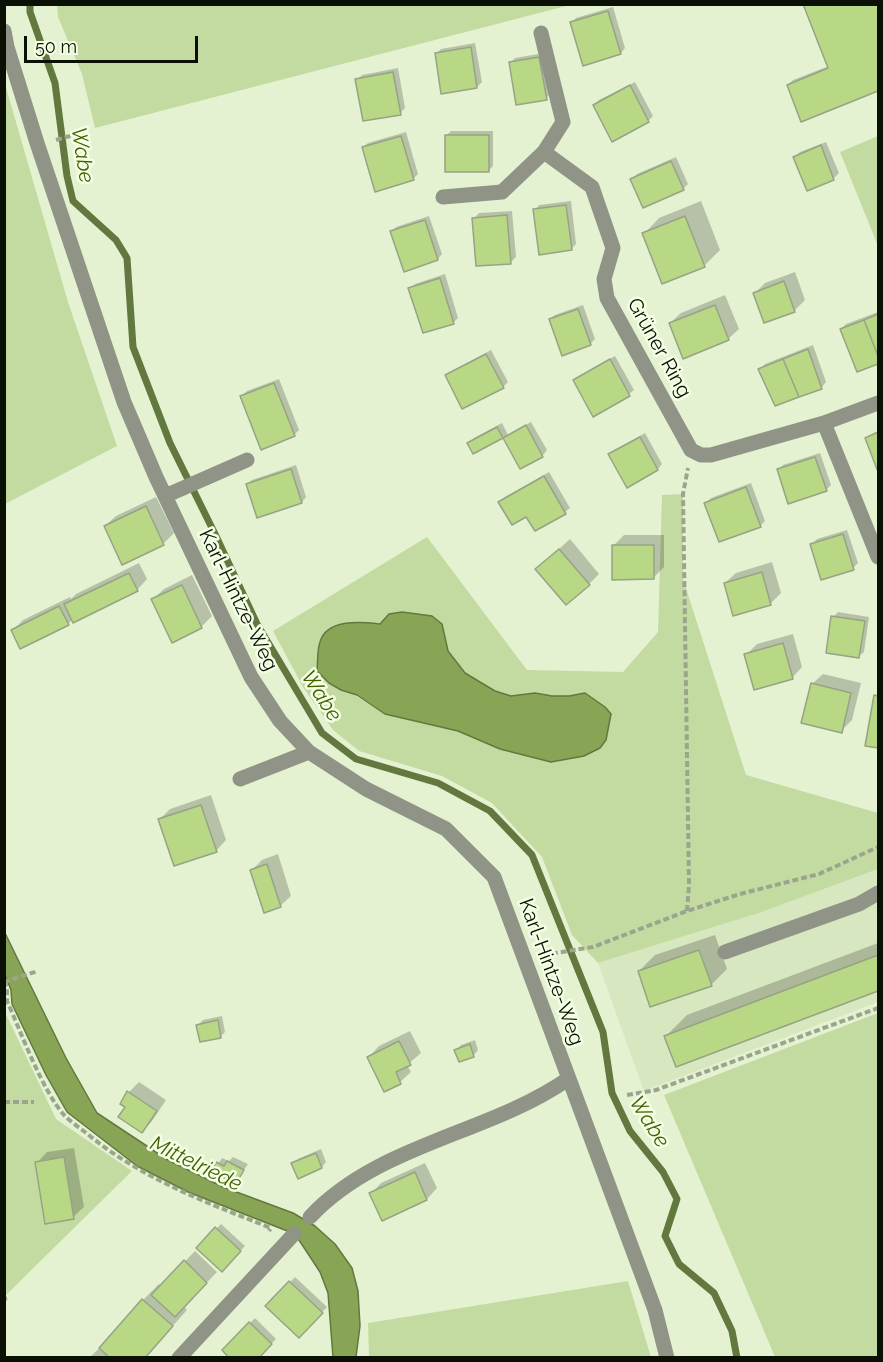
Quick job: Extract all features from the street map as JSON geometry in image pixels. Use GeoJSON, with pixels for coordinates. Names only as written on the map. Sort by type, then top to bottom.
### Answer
{"type":"FeatureCollection","features":[{"type":"Feature","properties":{"kind":"street","name":"Karl-Hintze-Weg"},"geometry":{"type":"LineString","coordinates":[[4,31],[37,143],[124,402],[165,496],[251,678],[280,721],[309,752],[366,789],[446,829],[494,877],[655,1311],[668,1358]]}},
{"type":"Feature","properties":{"kind":"street"},"geometry":{"type":"LineString","coordinates":[[443,197],[502,192],[544,152],[563,122],[541,33]]}},
{"type":"Feature","properties":{"kind":"street","name":"Grüner Ring"},"geometry":{"type":"LineString","coordinates":[[544,152],[592,187],[614,248],[604,279],[607,298],[691,450]]}},
{"type":"Feature","properties":{"kind":"street"},"geometry":{"type":"LineString","coordinates":[[691,450],[701,455],[711,455],[824,423],[879,403]]}},
{"type":"Feature","properties":{"kind":"street"},"geometry":{"type":"LineString","coordinates":[[824,423],[879,557]]}},
{"type":"Feature","properties":{"kind":"street"},"geometry":{"type":"LineString","coordinates":[[165,496],[247,460]]}},
{"type":"Feature","properties":{"kind":"street"},"geometry":{"type":"LineString","coordinates":[[240,779],[309,752]]}},
{"type":"Feature","properties":{"kind":"street"},"geometry":{"type":"LineString","coordinates":[[725,952],[859,903],[879,893]]}},
{"type":"Feature","properties":{"kind":"street"},"geometry":{"type":"LineString","coordinates":[[310,1217],[334,1194],[352,1182],[418,1148],[543,1096],[568,1079]]}},
{"type":"Feature","properties":{"kind":"street"},"geometry":{"type":"LineString","coordinates":[[179,1358],[294,1234]]}},
{"type":"Feature","properties":{"kind":"path"},"geometry":{"type":"LineString","coordinates":[[55,140],[84,132]]}},
{"type":"Feature","properties":{"kind":"path"},"geometry":{"type":"LineString","coordinates":[[687,911],[689,885],[683,494],[691,450]]}},
{"type":"Feature","properties":{"kind":"path"},"geometry":{"type":"LineString","coordinates":[[552,954],[593,947],[687,911],[740,894],[819,874],[879,847]]}},
{"type":"Feature","properties":{"kind":"path"},"geometry":{"type":"LineString","coordinates":[[38,971],[4,982],[7,987],[7,1001],[47,1090],[64,1114],[97,1142],[135,1168],[187,1194],[271,1228],[268,1234],[282,1246]]}},
{"type":"Feature","properties":{"kind":"path"},"geometry":{"type":"LineString","coordinates":[[627,1095],[656,1090],[879,1008]]}},
{"type":"Feature","properties":{"kind":"path"},"geometry":{"type":"LineString","coordinates":[[4,1102],[34,1102]]}},
{"type":"Feature","properties":{"kind":"shaded area"},"geometry":{"type":"Polygon","coordinates":[[[57,4],[570,5],[95,128],[82,74],[58,17],[57,4]]]}},
{"type":"Feature","properties":{"kind":"shaded area"},"geometry":{"type":"Polygon","coordinates":[[[5,84],[68,302],[117,446],[5,504],[5,84]]]}},
{"type":"Feature","properties":{"kind":"shaded area"},"geometry":{"type":"Polygon","coordinates":[[[878,136],[878,246],[840,152],[878,136]]]}},
{"type":"Feature","properties":{"kind":"shaded area"},"geometry":{"type":"Polygon","coordinates":[[[683,494],[683,579],[746,775],[878,813],[878,869],[762,912],[598,963],[572,935],[542,857],[492,803],[442,776],[359,751],[333,730],[303,687],[273,631],[427,537],[527,670],[623,672],[658,632],[662,495],[683,494]],[[389,614],[381,624],[361,622],[320,640],[317,671],[385,714],[458,731],[500,749],[585,693],[569,696],[535,693],[511,696],[495,691],[465,673],[448,651],[389,614]]]}},
{"type":"Feature","properties":{"kind":"shaded area"},"geometry":{"type":"Polygon","coordinates":[[[402,612],[432,616],[442,624],[448,651],[465,673],[495,691],[511,696],[535,693],[569,696],[585,693],[611,714],[606,740],[600,748],[584,756],[551,762],[500,749],[458,731],[385,714],[357,695],[329,683],[317,671],[320,642],[330,629],[346,623],[380,624],[389,614],[402,612]]]}},
{"type":"Feature","properties":{"kind":"shaded area"},"geometry":{"type":"Polygon","coordinates":[[[878,869],[878,1002],[644,1091],[598,963],[762,912],[878,869]]]}},
{"type":"Feature","properties":{"kind":"shaded area"},"geometry":{"type":"Polygon","coordinates":[[[4,931],[66,1058],[97,1113],[168,1160],[223,1187],[293,1213],[315,1226],[335,1244],[352,1268],[358,1291],[360,1326],[356,1357],[333,1357],[328,1293],[320,1272],[295,1234],[188,1192],[137,1166],[67,1112],[46,1075],[12,1004],[11,990],[5,975],[4,931]]]}},
{"type":"Feature","properties":{"kind":"shaded area"},"geometry":{"type":"Polygon","coordinates":[[[4,1010],[56,1119],[132,1171],[5,1296],[4,1010]]]}},
{"type":"Feature","properties":{"kind":"shaded area"},"geometry":{"type":"Polygon","coordinates":[[[878,1013],[878,1357],[775,1357],[664,1095],[878,1013]]]}},
{"type":"Feature","properties":{"kind":"shaded area"},"geometry":{"type":"Polygon","coordinates":[[[628,1281],[651,1357],[369,1357],[368,1323],[628,1281]]]}},
{"type":"Feature","properties":{"kind":"building"},"geometry":{"type":"Polygon","coordinates":[[[803,4],[878,4],[878,91],[801,122],[787,85],[828,68],[803,4]]]}},
{"type":"Feature","properties":{"kind":"building"},"geometry":{"type":"Polygon","coordinates":[[[608,11],[621,54],[583,66],[570,22],[608,11]]]}},
{"type":"Feature","properties":{"kind":"building"},"geometry":{"type":"Polygon","coordinates":[[[471,47],[477,88],[441,94],[435,53],[471,47]]]}},
{"type":"Feature","properties":{"kind":"building"},"geometry":{"type":"Polygon","coordinates":[[[539,57],[547,100],[516,105],[509,62],[539,57]]]}},
{"type":"Feature","properties":{"kind":"building"},"geometry":{"type":"Polygon","coordinates":[[[393,72],[401,115],[363,121],[355,79],[393,72]]]}},
{"type":"Feature","properties":{"kind":"building"},"geometry":{"type":"Polygon","coordinates":[[[630,85],[649,122],[612,142],[593,105],[630,85]]]}},
{"type":"Feature","properties":{"kind":"building"},"geometry":{"type":"Polygon","coordinates":[[[445,135],[489,135],[489,172],[445,172],[445,135]]]}},
{"type":"Feature","properties":{"kind":"building"},"geometry":{"type":"Polygon","coordinates":[[[401,136],[414,180],[375,192],[362,147],[401,136]]]}},
{"type":"Feature","properties":{"kind":"building"},"geometry":{"type":"Polygon","coordinates":[[[821,145],[834,180],[807,191],[793,157],[821,145]]]}},
{"type":"Feature","properties":{"kind":"building"},"geometry":{"type":"Polygon","coordinates":[[[671,161],[684,190],[643,208],[630,179],[671,161]]]}},
{"type":"Feature","properties":{"kind":"building"},"geometry":{"type":"Polygon","coordinates":[[[566,205],[572,250],[539,255],[533,209],[566,205]]]}},
{"type":"Feature","properties":{"kind":"building"},"geometry":{"type":"Polygon","coordinates":[[[507,215],[511,264],[476,266],[472,218],[507,215]]]}},
{"type":"Feature","properties":{"kind":"building"},"geometry":{"type":"Polygon","coordinates":[[[685,216],[705,267],[662,284],[642,233],[685,216]]]}},
{"type":"Feature","properties":{"kind":"building"},"geometry":{"type":"Polygon","coordinates":[[[425,220],[438,260],[404,272],[390,231],[425,220]]]}},
{"type":"Feature","properties":{"kind":"building"},"geometry":{"type":"Polygon","coordinates":[[[440,278],[454,324],[423,333],[408,288],[440,278]]]}},
{"type":"Feature","properties":{"kind":"building"},"geometry":{"type":"Polygon","coordinates":[[[784,281],[795,312],[764,323],[753,293],[784,281]]]}},
{"type":"Feature","properties":{"kind":"building"},"geometry":{"type":"Polygon","coordinates":[[[715,305],[729,340],[683,359],[669,323],[715,305]]]}},
{"type":"Feature","properties":{"kind":"building"},"geometry":{"type":"Polygon","coordinates":[[[578,309],[591,345],[562,356],[549,319],[578,309]]]}},
{"type":"Feature","properties":{"kind":"building"},"geometry":{"type":"Polygon","coordinates":[[[878,314],[878,356],[864,320],[878,314]]]}},
{"type":"Feature","properties":{"kind":"building"},"geometry":{"type":"Polygon","coordinates":[[[864,320],[878,356],[878,364],[857,372],[840,329],[864,320]]]}},
{"type":"Feature","properties":{"kind":"building"},"geometry":{"type":"Polygon","coordinates":[[[808,349],[822,389],[799,397],[783,359],[808,349]]]}},
{"type":"Feature","properties":{"kind":"building"},"geometry":{"type":"Polygon","coordinates":[[[486,354],[504,388],[462,409],[445,375],[486,354]]]}},
{"type":"Feature","properties":{"kind":"building"},"geometry":{"type":"Polygon","coordinates":[[[610,359],[630,396],[593,417],[573,380],[610,359]]]}},
{"type":"Feature","properties":{"kind":"building"},"geometry":{"type":"Polygon","coordinates":[[[783,359],[799,397],[775,406],[758,369],[783,359]]]}},
{"type":"Feature","properties":{"kind":"building"},"geometry":{"type":"Polygon","coordinates":[[[274,383],[295,436],[261,450],[240,396],[274,383]]]}},
{"type":"Feature","properties":{"kind":"building"},"geometry":{"type":"Polygon","coordinates":[[[526,425],[543,457],[520,469],[503,438],[526,425]]]}},
{"type":"Feature","properties":{"kind":"building"},"geometry":{"type":"Polygon","coordinates":[[[497,427],[503,438],[473,454],[467,443],[497,427]]]}},
{"type":"Feature","properties":{"kind":"building"},"geometry":{"type":"Polygon","coordinates":[[[878,432],[878,472],[865,438],[878,432]]]}},
{"type":"Feature","properties":{"kind":"building"},"geometry":{"type":"Polygon","coordinates":[[[640,437],[658,470],[627,488],[608,454],[640,437]]]}},
{"type":"Feature","properties":{"kind":"building"},"geometry":{"type":"Polygon","coordinates":[[[815,457],[827,491],[788,504],[777,469],[815,457]]]}},
{"type":"Feature","properties":{"kind":"building"},"geometry":{"type":"Polygon","coordinates":[[[291,469],[302,503],[257,518],[246,484],[291,469]]]}},
{"type":"Feature","properties":{"kind":"building"},"geometry":{"type":"Polygon","coordinates":[[[544,476],[566,514],[535,531],[526,517],[512,525],[498,502],[544,476]]]}},
{"type":"Feature","properties":{"kind":"building"},"geometry":{"type":"Polygon","coordinates":[[[746,487],[761,527],[719,542],[704,503],[746,487]]]}},
{"type":"Feature","properties":{"kind":"building"},"geometry":{"type":"Polygon","coordinates":[[[146,506],[164,545],[122,565],[104,526],[146,506]]]}},
{"type":"Feature","properties":{"kind":"building"},"geometry":{"type":"Polygon","coordinates":[[[843,534],[854,570],[821,580],[810,544],[843,534]]]}},
{"type":"Feature","properties":{"kind":"building"},"geometry":{"type":"Polygon","coordinates":[[[612,545],[654,545],[654,579],[612,580],[612,545]]]}},
{"type":"Feature","properties":{"kind":"building"},"geometry":{"type":"Polygon","coordinates":[[[559,549],[590,585],[566,605],[535,569],[559,549]]]}},
{"type":"Feature","properties":{"kind":"building"},"geometry":{"type":"Polygon","coordinates":[[[762,572],[771,605],[733,616],[724,583],[762,572]]]}},
{"type":"Feature","properties":{"kind":"building"},"geometry":{"type":"Polygon","coordinates":[[[129,573],[138,591],[73,623],[64,604],[129,573]]]}},
{"type":"Feature","properties":{"kind":"building"},"geometry":{"type":"Polygon","coordinates":[[[182,585],[202,628],[172,643],[151,599],[182,585]]]}},
{"type":"Feature","properties":{"kind":"building"},"geometry":{"type":"Polygon","coordinates":[[[59,606],[69,625],[20,649],[11,630],[59,606]]]}},
{"type":"Feature","properties":{"kind":"building"},"geometry":{"type":"Polygon","coordinates":[[[831,616],[865,621],[859,658],[826,653],[831,616]]]}},
{"type":"Feature","properties":{"kind":"building"},"geometry":{"type":"Polygon","coordinates":[[[783,643],[793,679],[754,690],[744,654],[783,643]]]}},
{"type":"Feature","properties":{"kind":"building"},"geometry":{"type":"Polygon","coordinates":[[[811,683],[851,693],[842,733],[801,723],[811,683]]]}},
{"type":"Feature","properties":{"kind":"building"},"geometry":{"type":"Polygon","coordinates":[[[874,695],[878,696],[878,748],[865,746],[874,695]]]}},
{"type":"Feature","properties":{"kind":"building"},"geometry":{"type":"Polygon","coordinates":[[[201,805],[217,852],[174,866],[158,819],[201,805]]]}},
{"type":"Feature","properties":{"kind":"building"},"geometry":{"type":"Polygon","coordinates":[[[267,864],[281,907],[264,913],[250,870],[267,864]]]}},
{"type":"Feature","properties":{"kind":"building"},"geometry":{"type":"Polygon","coordinates":[[[699,950],[712,986],[650,1007],[638,971],[699,950]]]}},
{"type":"Feature","properties":{"kind":"building"},"geometry":{"type":"Polygon","coordinates":[[[878,955],[878,991],[676,1067],[664,1036],[878,955]]]}},
{"type":"Feature","properties":{"kind":"building"},"geometry":{"type":"Polygon","coordinates":[[[218,1020],[221,1038],[200,1042],[196,1025],[218,1020]]]}},
{"type":"Feature","properties":{"kind":"building"},"geometry":{"type":"Polygon","coordinates":[[[399,1041],[411,1065],[396,1072],[401,1084],[384,1092],[367,1057],[399,1041]]]}},
{"type":"Feature","properties":{"kind":"building"},"geometry":{"type":"Polygon","coordinates":[[[470,1044],[474,1057],[459,1062],[454,1050],[470,1044]]]}},
{"type":"Feature","properties":{"kind":"building"},"geometry":{"type":"Polygon","coordinates":[[[127,1091],[157,1111],[142,1133],[118,1117],[125,1107],[120,1104],[127,1091]]]}},
{"type":"Feature","properties":{"kind":"building"},"geometry":{"type":"Polygon","coordinates":[[[316,1153],[322,1168],[298,1179],[291,1163],[316,1153]]]}},
{"type":"Feature","properties":{"kind":"building"},"geometry":{"type":"Polygon","coordinates":[[[64,1157],[74,1219],[45,1224],[35,1162],[64,1157]]]}},
{"type":"Feature","properties":{"kind":"building"},"geometry":{"type":"Polygon","coordinates":[[[227,1161],[244,1170],[236,1184],[212,1171],[216,1162],[224,1166],[227,1161]]]}},
{"type":"Feature","properties":{"kind":"building"},"geometry":{"type":"Polygon","coordinates":[[[415,1172],[427,1200],[382,1221],[369,1193],[415,1172]]]}},
{"type":"Feature","properties":{"kind":"building"},"geometry":{"type":"Polygon","coordinates":[[[215,1227],[241,1251],[222,1272],[196,1248],[215,1227]]]}},
{"type":"Feature","properties":{"kind":"building"},"geometry":{"type":"Polygon","coordinates":[[[184,1260],[207,1283],[175,1317],[151,1295],[184,1260]]]}},
{"type":"Feature","properties":{"kind":"building"},"geometry":{"type":"Polygon","coordinates":[[[289,1281],[323,1313],[299,1338],[265,1306],[289,1281]]]}},
{"type":"Feature","properties":{"kind":"building"},"geometry":{"type":"Polygon","coordinates":[[[142,1299],[173,1326],[145,1358],[110,1358],[99,1348],[142,1299]]]}},
{"type":"Feature","properties":{"kind":"building"},"geometry":{"type":"Polygon","coordinates":[[[249,1322],[272,1344],[259,1358],[229,1358],[222,1350],[249,1322]]]}},
{"type":"Feature","properties":{"kind":"waterway","name":"Wabe"},"geometry":{"type":"LineString","coordinates":[[30,4],[30,12],[55,83],[67,176],[73,201],[116,240],[127,258],[133,347],[170,443],[257,624],[322,733],[356,759],[438,783],[490,811],[532,855],[603,1032],[612,1093],[630,1131],[663,1172],[677,1199],[665,1236],[679,1264],[714,1293],[732,1331],[737,1358]]}},
{"type":"Feature","properties":{"kind":"water label","name":"Mittelriede"},"geometry":{"type":"Point","coordinates":[196,1164]}}]}
